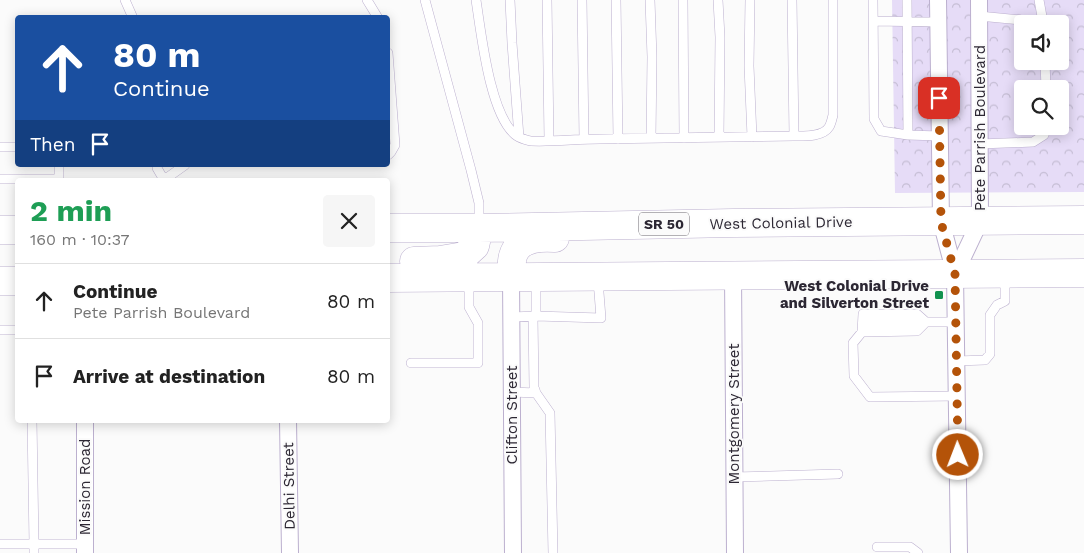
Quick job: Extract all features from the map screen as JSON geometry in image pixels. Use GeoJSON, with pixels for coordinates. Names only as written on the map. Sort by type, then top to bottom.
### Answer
{"type":"FeatureCollection","features":[{"type":"Feature","properties":{"kind":"highway","name":"West Colonial Drive"},"geometry":{"type":"LineString","coordinates":[[390,228],[1084,220]]}},
{"type":"Feature","properties":{"kind":"highway"},"geometry":{"type":"LineString","coordinates":[[524,276],[513,256],[516,248],[526,240],[546,237],[612,238],[629,225]]}},
{"type":"Feature","properties":{"kind":"highway"},"geometry":{"type":"LineString","coordinates":[[390,276],[410,261],[440,260],[464,256],[475,246],[479,228]]}},
{"type":"Feature","properties":{"kind":"highway"},"geometry":{"type":"LineString","coordinates":[[0,230],[15,230]]}},
{"type":"Feature","properties":{"kind":"highway"},"geometry":{"type":"LineString","coordinates":[[390,277],[1084,272]]}},
{"type":"Feature","properties":{"kind":"highway"},"geometry":{"type":"LineString","coordinates":[[0,281],[15,281]]}},
{"type":"Feature","properties":{"kind":"street"},"geometry":{"type":"LineString","coordinates":[[938,0],[941,222],[955,274],[959,553]]}},
{"type":"Feature","properties":{"kind":"street","name":"Pete Parrish Boulevard"},"geometry":{"type":"LineString","coordinates":[[955,274],[980,221],[979,8]]}},
{"type":"Feature","properties":{"kind":"street","name":"Montgomery Street"},"geometry":{"type":"LineString","coordinates":[[733,274],[735,553]]}},
{"type":"Feature","properties":{"kind":"street","name":"Clifton Street"},"geometry":{"type":"LineString","coordinates":[[513,553],[512,317],[524,276]]}},
{"type":"Feature","properties":{"kind":"street","name":"Mission Road"},"geometry":{"type":"LineString","coordinates":[[85,423],[85,548]]}},
{"type":"Feature","properties":{"kind":"street","name":"Delhi Street"},"geometry":{"type":"LineString","coordinates":[[288,423],[290,553]]}},
{"type":"Feature","properties":{"kind":"lane"},"geometry":{"type":"LineString","coordinates":[[125,0],[132,15]]}},
{"type":"Feature","properties":{"kind":"lane"},"geometry":{"type":"LineString","coordinates":[[367,0],[376,15]]}},
{"type":"Feature","properties":{"kind":"lane"},"geometry":{"type":"LineString","coordinates":[[425,0],[479,203],[479,228]]}},
{"type":"Feature","properties":{"kind":"lane"},"geometry":{"type":"LineString","coordinates":[[476,0],[483,46],[494,96],[510,129],[519,137],[529,141],[794,136],[825,132],[830,127],[833,115],[833,0]]}},
{"type":"Feature","properties":{"kind":"lane"},"geometry":{"type":"LineString","coordinates":[[510,0],[519,137]]}},
{"type":"Feature","properties":{"kind":"lane"},"geometry":{"type":"LineString","coordinates":[[547,0],[549,140]]}},
{"type":"Feature","properties":{"kind":"lane"},"geometry":{"type":"LineString","coordinates":[[582,0],[584,139]]}},
{"type":"Feature","properties":{"kind":"lane"},"geometry":{"type":"LineString","coordinates":[[616,0],[618,138]]}},
{"type":"Feature","properties":{"kind":"lane"},"geometry":{"type":"LineString","coordinates":[[650,0],[652,57],[651,138]]}},
{"type":"Feature","properties":{"kind":"lane"},"geometry":{"type":"LineString","coordinates":[[683,0],[684,138]]}},
{"type":"Feature","properties":{"kind":"lane"},"geometry":{"type":"LineString","coordinates":[[718,0],[720,37],[719,137]]}},
{"type":"Feature","properties":{"kind":"lane"},"geometry":{"type":"LineString","coordinates":[[750,0],[749,66],[752,137]]}},
{"type":"Feature","properties":{"kind":"lane"},"geometry":{"type":"LineString","coordinates":[[792,0],[794,136]]}},
{"type":"Feature","properties":{"kind":"lane"},"geometry":{"type":"LineString","coordinates":[[873,0],[874,119],[881,131],[908,135],[939,136]]}},
{"type":"Feature","properties":{"kind":"lane"},"geometry":{"type":"LineString","coordinates":[[906,0],[908,135]]}},
{"type":"Feature","properties":{"kind":"lane"},"geometry":{"type":"LineString","coordinates":[[1039,0],[1042,15]]}},
{"type":"Feature","properties":{"kind":"lane"},"geometry":{"type":"LineString","coordinates":[[979,8],[1014,16]]}},
{"type":"Feature","properties":{"kind":"lane"},"geometry":{"type":"LineString","coordinates":[[873,21],[938,22]]}},
{"type":"Feature","properties":{"kind":"lane"},"geometry":{"type":"LineString","coordinates":[[390,79],[395,145],[390,153]]}},
{"type":"Feature","properties":{"kind":"lane"},"geometry":{"type":"LineString","coordinates":[[980,144],[1033,142],[1044,135]]}},
{"type":"Feature","properties":{"kind":"lane"},"geometry":{"type":"LineString","coordinates":[[0,147],[15,147]]}},
{"type":"Feature","properties":{"kind":"lane"},"geometry":{"type":"LineString","coordinates":[[167,178],[182,167]]}},
{"type":"Feature","properties":{"kind":"lane"},"geometry":{"type":"LineString","coordinates":[[0,179],[15,179]]}},
{"type":"Feature","properties":{"kind":"lane"},"geometry":{"type":"LineString","coordinates":[[956,361],[985,360],[990,354],[990,314],[997,305],[1005,300],[1005,273]]}},
{"type":"Feature","properties":{"kind":"lane"},"geometry":{"type":"LineString","coordinates":[[524,276],[535,317],[534,387],[550,413],[553,553]]}},
{"type":"Feature","properties":{"kind":"lane"},"geometry":{"type":"LineString","coordinates":[[512,317],[601,318],[598,276]]}},
{"type":"Feature","properties":{"kind":"lane"},"geometry":{"type":"LineString","coordinates":[[411,363],[478,363],[478,323],[469,307],[469,277]]}},
{"type":"Feature","properties":{"kind":"lane"},"geometry":{"type":"LineString","coordinates":[[955,322],[926,322],[917,314],[863,314],[863,327],[853,343],[854,376],[870,397],[957,396]]}},
{"type":"Feature","properties":{"kind":"lane"},"geometry":{"type":"LineString","coordinates":[[863,327],[917,331],[926,322]]}},
{"type":"Feature","properties":{"kind":"lane"},"geometry":{"type":"LineString","coordinates":[[0,330],[15,330]]}},
{"type":"Feature","properties":{"kind":"lane"},"geometry":{"type":"LineString","coordinates":[[512,392],[536,393]]}},
{"type":"Feature","properties":{"kind":"lane"},"geometry":{"type":"LineString","coordinates":[[32,423],[34,548]]}},
{"type":"Feature","properties":{"kind":"lane"},"geometry":{"type":"LineString","coordinates":[[734,476],[838,474]]}},
{"type":"Feature","properties":{"kind":"lane"},"geometry":{"type":"LineString","coordinates":[[0,544],[34,548],[85,548]]}},
{"type":"Feature","properties":{"kind":"lane"},"geometry":{"type":"LineString","coordinates":[[877,547],[910,547],[918,553]]}},
{"type":"Feature","properties":{"kind":"green space"},"geometry":{"type":"Polygon","coordinates":[[[892,0],[1084,0],[1084,192],[895,193],[892,0]]]}},
{"type":"Feature","properties":{"kind":"place","name":"West Colonial Drive and Silverton Street"},"geometry":{"type":"Point","coordinates":[939,295]}},
{"type":"Feature","properties":{"kind":"route"},"geometry":{"type":"LineString","coordinates":[[939,98],[941,222],[955,274],[958,455]]}}]}
